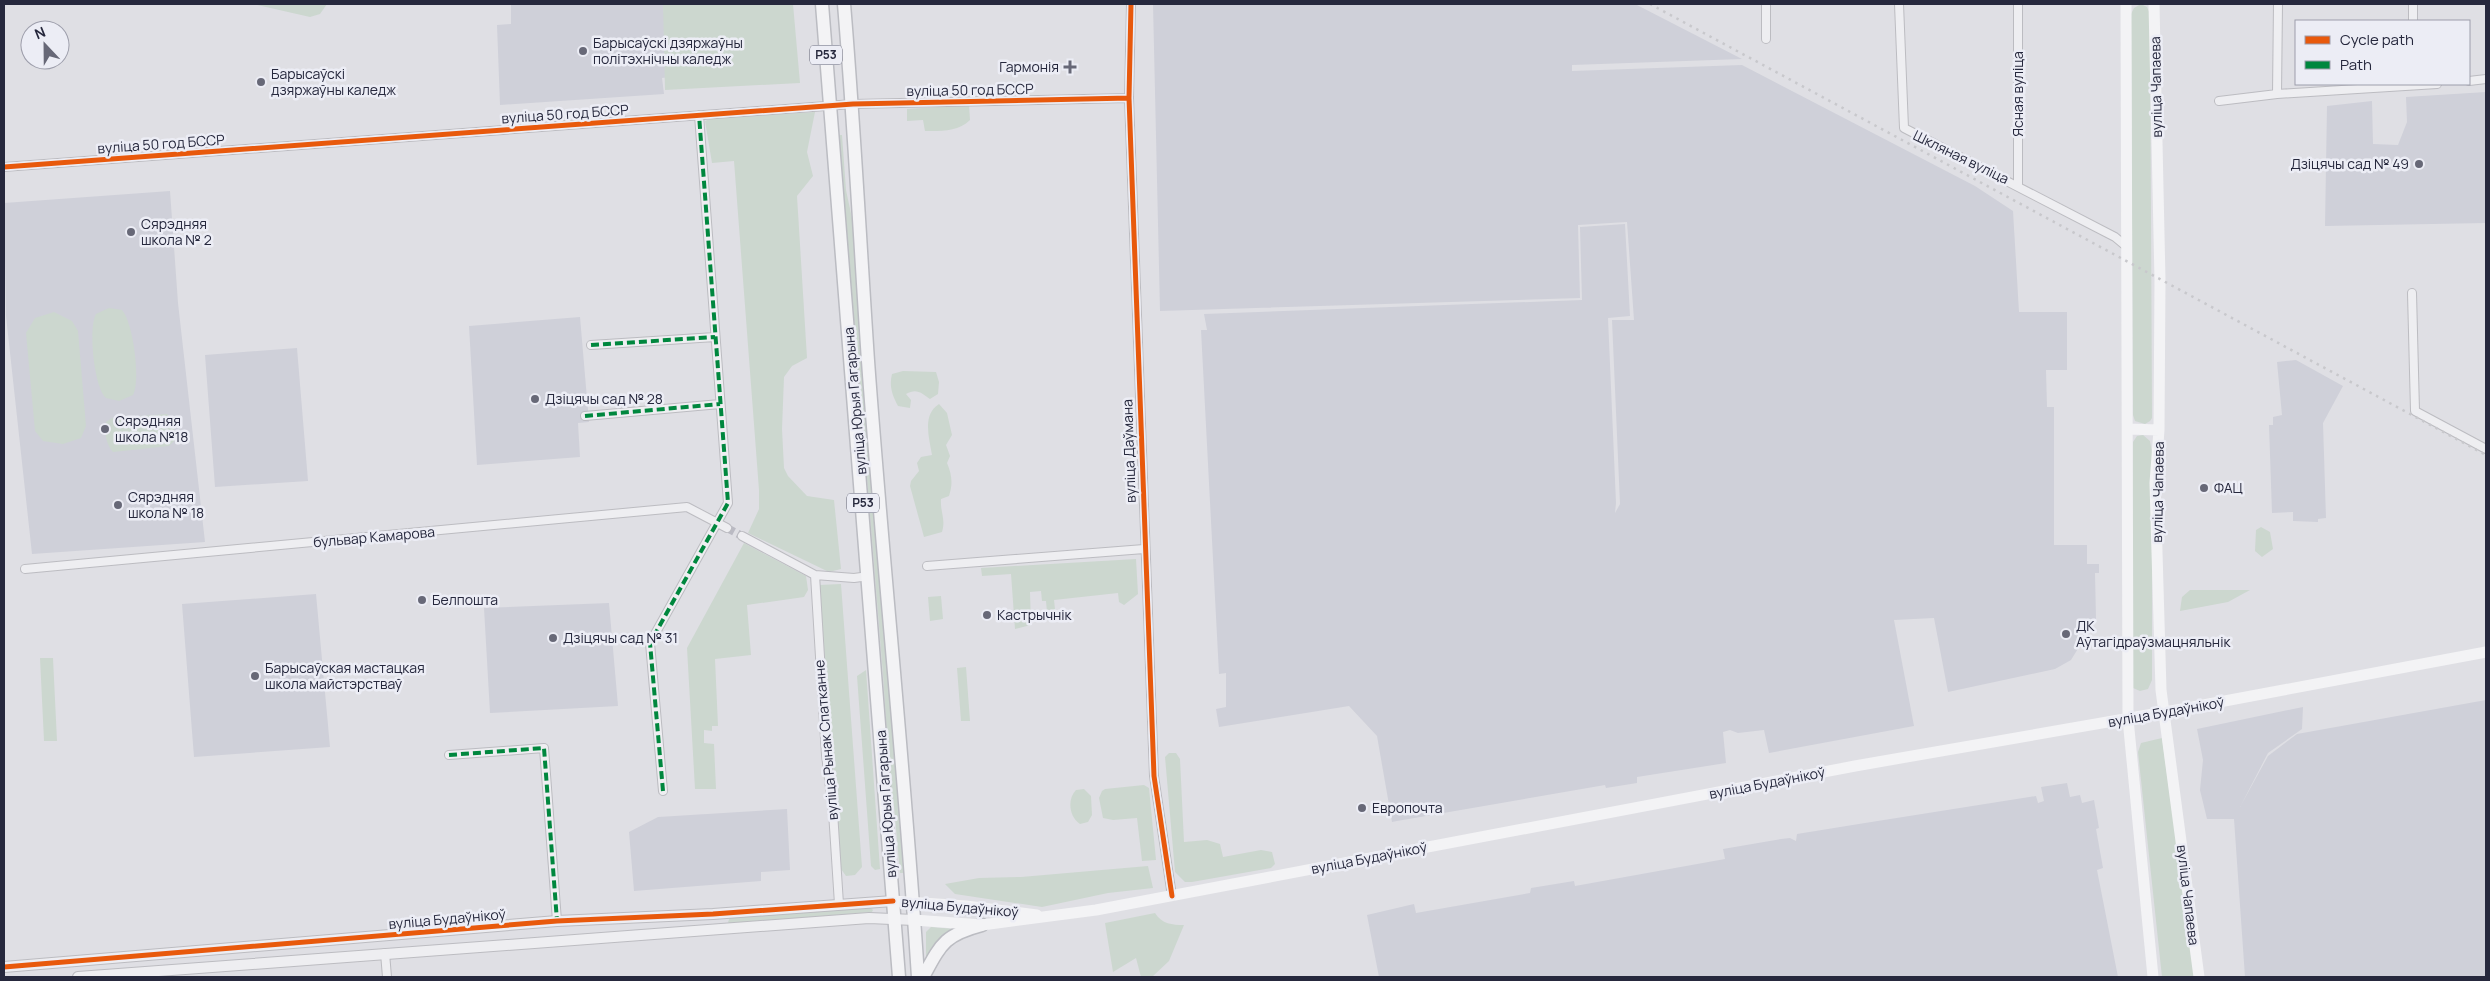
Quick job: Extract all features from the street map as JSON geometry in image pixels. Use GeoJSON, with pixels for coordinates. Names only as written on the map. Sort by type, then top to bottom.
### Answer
{"type":"FeatureCollection","features":[{"type":"Feature","properties":{"kind":"main road","name":"вуліца Юрыя Гагарына"},"geometry":{"type":"LineString","coordinates":[[822,4],[869,576],[899,977]]}},
{"type":"Feature","properties":{"kind":"main road","name":"вуліца Юрыя Гагарына"},"geometry":{"type":"LineString","coordinates":[[844,4],[868,360],[918,977]]}},
{"type":"Feature","properties":{"kind":"main road","name":"вуліца Чапаева"},"geometry":{"type":"LineString","coordinates":[[2126,4],[2128,719],[2153,977]]}},
{"type":"Feature","properties":{"kind":"main road","name":"вуліца Чапаева"},"geometry":{"type":"LineString","coordinates":[[2154,4],[2160,280],[2159,430],[2155,483],[2161,690],[2168,730],[2199,977]]}},
{"type":"Feature","properties":{"kind":"main road"},"geometry":{"type":"LineString","coordinates":[[2128,429],[2159,430]]}},
{"type":"Feature","properties":{"kind":"main road","name":"вуліца Будаўнікоў"},"geometry":{"type":"LineString","coordinates":[[914,920],[982,925],[1172,896],[1855,766],[2128,719],[2486,652]]}},
{"type":"Feature","properties":{"kind":"main road","name":"вуліца Будаўнікоў"},"geometry":{"type":"LineString","coordinates":[[893,901],[912,901],[1049,916]]}},
{"type":"Feature","properties":{"kind":"main road"},"geometry":{"type":"LineString","coordinates":[[923,977],[941,944],[964,930],[982,925]]}},
{"type":"Feature","properties":{"kind":"street","name":"вуліца Даўмана"},"geometry":{"type":"LineString","coordinates":[[1131,4],[1129,98],[1144,549],[1154,776],[1172,896]]}},
{"type":"Feature","properties":{"kind":"street"},"geometry":{"type":"LineString","coordinates":[[1766,4],[1766,39]]}},
{"type":"Feature","properties":{"kind":"street","name":"Шкляная вуліца"},"geometry":{"type":"LineString","coordinates":[[1899,4],[1904,128],[2018,185],[2115,237],[2128,247]]}},
{"type":"Feature","properties":{"kind":"street","name":"Ясная вуліца"},"geometry":{"type":"LineString","coordinates":[[2018,4],[2018,185]]}},
{"type":"Feature","properties":{"kind":"street"},"geometry":{"type":"LineString","coordinates":[[2277,94],[2278,4]]}},
{"type":"Feature","properties":{"kind":"street"},"geometry":{"type":"LineString","coordinates":[[2413,4],[2413,20]]}},
{"type":"Feature","properties":{"kind":"street"},"geometry":{"type":"LineString","coordinates":[[2470,80],[2486,79]]}},
{"type":"Feature","properties":{"kind":"street"},"geometry":{"type":"LineString","coordinates":[[2219,101],[2277,94],[2415,85]]}},
{"type":"Feature","properties":{"kind":"street","name":"вуліца 50 год БССР"},"geometry":{"type":"LineString","coordinates":[[4,167],[830,105],[1129,98]]}},
{"type":"Feature","properties":{"kind":"street"},"geometry":{"type":"LineString","coordinates":[[663,792],[650,644],[728,503],[699,115]]}},
{"type":"Feature","properties":{"kind":"street"},"geometry":{"type":"LineString","coordinates":[[2412,293],[2414,411],[2486,450]]}},
{"type":"Feature","properties":{"kind":"street"},"geometry":{"type":"LineString","coordinates":[[591,345],[715,337]]}},
{"type":"Feature","properties":{"kind":"street"},"geometry":{"type":"LineString","coordinates":[[585,416],[720,404]]}},
{"type":"Feature","properties":{"kind":"street","name":"бульвар Камарова"},"geometry":{"type":"LineString","coordinates":[[25,569],[688,507],[727,528]]}},
{"type":"Feature","properties":{"kind":"street"},"geometry":{"type":"LineString","coordinates":[[742,536],[814,575],[854,578],[869,576]]}},
{"type":"Feature","properties":{"kind":"street"},"geometry":{"type":"LineString","coordinates":[[927,566],[1144,549]]}},
{"type":"Feature","properties":{"kind":"street","name":"вуліца Рынак Спатканне"},"geometry":{"type":"LineString","coordinates":[[814,575],[826,755],[833,812],[839,904]]}},
{"type":"Feature","properties":{"kind":"street"},"geometry":{"type":"LineString","coordinates":[[450,755],[544,748],[559,940]]}},
{"type":"Feature","properties":{"kind":"street","name":"вуліца Будаўнікоў"},"geometry":{"type":"LineString","coordinates":[[4,968],[557,921],[893,901]]}},
{"type":"Feature","properties":{"kind":"street"},"geometry":{"type":"LineString","coordinates":[[698,914],[702,930]]}},
{"type":"Feature","properties":{"kind":"street","name":"вуліца Будаўнікоў"},"geometry":{"type":"LineString","coordinates":[[78,977],[869,918],[914,920]]}},
{"type":"Feature","properties":{"kind":"street"},"geometry":{"type":"LineString","coordinates":[[304,942],[305,960]]}},
{"type":"Feature","properties":{"kind":"street"},"geometry":{"type":"LineString","coordinates":[[385,953],[387,977]]}},
{"type":"Feature","properties":{"kind":"shaded area"},"geometry":{"type":"Polygon","coordinates":[[[253,4],[327,4],[320,14],[310,17],[253,4]]]}},
{"type":"Feature","properties":{"kind":"shaded area","name":"Барысаўскі дзяржаўны політэхнічны каледж"},"geometry":{"type":"Polygon","coordinates":[[[511,4],[663,4],[670,77],[662,78],[664,94],[500,105],[497,25],[511,24],[511,4]]]}},
{"type":"Feature","properties":{"kind":"shaded area"},"geometry":{"type":"Polygon","coordinates":[[[663,4],[793,4],[800,83],[665,90],[663,4]]]}},
{"type":"Feature","properties":{"kind":"shaded area"},"geometry":{"type":"Polygon","coordinates":[[[1153,4],[1635,4],[1742,59],[1572,65],[1572,71],[1742,65],[1975,186],[2013,211],[2019,312],[2067,312],[2067,370],[2046,370],[2047,407],[2054,407],[2054,545],[2087,545],[2087,564],[2099,564],[2099,573],[2095,573],[2096,619],[2080,619],[2079,647],[2071,660],[2055,669],[1948,692],[1934,618],[1894,620],[1914,726],[1769,753],[1764,730],[1738,733],[1730,730],[1723,732],[1726,763],[1637,777],[1637,783],[1606,788],[1605,785],[1392,822],[1377,736],[1349,706],[1219,727],[1216,709],[1226,707],[1226,673],[1219,674],[1201,330],[1207,330],[1204,314],[1582,300],[1580,227],[1625,224],[1630,316],[1608,318],[1615,513],[1620,504],[1612,320],[1634,320],[1627,222],[1578,225],[1580,298],[1160,311],[1153,4]]]}},
{"type":"Feature","properties":{"kind":"shaded area"},"geometry":{"type":"Polygon","coordinates":[[[2141,4],[2147,7],[2150,14],[2152,418],[2145,424],[2135,421],[2133,415],[2131,14],[2134,8],[2141,4]]]}},
{"type":"Feature","properties":{"kind":"shaded area"},"geometry":{"type":"Polygon","coordinates":[[[2486,92],[2486,223],[2325,226],[2327,106],[2372,101],[2373,144],[2398,145],[2407,122],[2406,97],[2486,92]]]}},
{"type":"Feature","properties":{"kind":"shaded area"},"geometry":{"type":"Polygon","coordinates":[[[969,105],[970,120],[955,129],[925,131],[923,120],[907,121],[907,109],[969,105]]]}},
{"type":"Feature","properties":{"kind":"shaded area"},"geometry":{"type":"Polygon","coordinates":[[[815,112],[807,152],[813,176],[797,196],[807,358],[792,366],[784,377],[782,429],[784,468],[788,476],[807,496],[834,500],[841,569],[829,572],[748,533],[759,509],[759,490],[734,161],[712,163],[705,121],[712,118],[815,112]]]}},
{"type":"Feature","properties":{"kind":"shaded area"},"geometry":{"type":"Polygon","coordinates":[[[839,135],[842,135],[846,190],[853,223],[880,586],[905,873],[900,873],[894,806],[891,794],[839,135]]]}},
{"type":"Feature","properties":{"kind":"shaded area","name":"Сярэдняя школа №18"},"geometry":{"type":"Polygon","coordinates":[[[170,191],[178,303],[205,542],[32,554],[6,316],[4,203],[170,191]]]}},
{"type":"Feature","properties":{"kind":"shaded area"},"geometry":{"type":"Polygon","coordinates":[[[109,308],[122,310],[126,316],[135,351],[136,377],[133,395],[119,401],[106,398],[102,392],[95,371],[92,344],[92,332],[96,314],[109,308]]]}},
{"type":"Feature","properties":{"kind":"shaded area"},"geometry":{"type":"Polygon","coordinates":[[[54,312],[72,321],[78,331],[86,426],[81,438],[63,444],[43,441],[35,431],[26,333],[35,318],[54,312]]]}},
{"type":"Feature","properties":{"kind":"shaded area"},"geometry":{"type":"Polygon","coordinates":[[[580,317],[589,422],[578,423],[580,457],[477,465],[469,326],[580,317]]]}},
{"type":"Feature","properties":{"kind":"shaded area"},"geometry":{"type":"Polygon","coordinates":[[[297,348],[308,481],[215,487],[205,355],[297,348]]]}},
{"type":"Feature","properties":{"kind":"shaded area"},"geometry":{"type":"Polygon","coordinates":[[[2296,360],[2343,386],[2323,423],[2326,518],[2318,519],[2318,522],[2293,521],[2293,512],[2272,513],[2269,425],[2273,425],[2273,417],[2282,415],[2277,362],[2296,360]]]}},
{"type":"Feature","properties":{"kind":"shaded area"},"geometry":{"type":"Polygon","coordinates":[[[903,371],[936,372],[939,382],[938,394],[930,399],[919,392],[913,391],[906,394],[911,400],[910,408],[898,406],[892,390],[891,378],[892,374],[903,371]]]}},
{"type":"Feature","properties":{"kind":"shaded area"},"geometry":{"type":"Polygon","coordinates":[[[939,404],[947,413],[952,435],[946,445],[950,456],[947,463],[951,476],[951,487],[949,496],[941,499],[942,532],[924,537],[910,486],[911,481],[919,471],[917,463],[921,457],[932,455],[928,427],[930,414],[939,404]]]}},
{"type":"Feature","properties":{"kind":"shaded area"},"geometry":{"type":"Polygon","coordinates":[[[167,414],[173,420],[175,440],[169,446],[113,452],[109,446],[105,434],[105,426],[106,422],[112,418],[167,414]]]}},
{"type":"Feature","properties":{"kind":"shaded area"},"geometry":{"type":"Polygon","coordinates":[[[2143,435],[2150,441],[2152,453],[2152,680],[2148,689],[2140,691],[2133,688],[2131,646],[2133,442],[2137,436],[2143,435]]]}},
{"type":"Feature","properties":{"kind":"shaded area"},"geometry":{"type":"Polygon","coordinates":[[[2261,527],[2270,532],[2273,549],[2262,557],[2255,551],[2256,530],[2261,527]]]}},
{"type":"Feature","properties":{"kind":"shaded area"},"geometry":{"type":"Polygon","coordinates":[[[744,543],[806,576],[808,590],[804,597],[747,605],[751,655],[715,659],[718,726],[712,726],[712,731],[704,730],[704,743],[714,744],[716,789],[695,789],[687,648],[744,543]]]}},
{"type":"Feature","properties":{"kind":"shaded area"},"geometry":{"type":"Polygon","coordinates":[[[1136,559],[1138,594],[1124,605],[1119,602],[1118,593],[1054,600],[1055,609],[1049,613],[1047,612],[1046,601],[1042,601],[1041,591],[1030,592],[1031,625],[1015,629],[1011,574],[982,576],[981,568],[1136,559]]]}},
{"type":"Feature","properties":{"kind":"shaded area"},"geometry":{"type":"Polygon","coordinates":[[[841,584],[862,867],[855,875],[846,876],[841,869],[819,585],[841,584]]]}},
{"type":"Feature","properties":{"kind":"shaded area"},"geometry":{"type":"Polygon","coordinates":[[[2190,590],[2250,590],[2228,602],[2180,611],[2182,597],[2190,590]]]}},
{"type":"Feature","properties":{"kind":"shaded area","name":"Барысаўская мастацкая школа майстэрстваў"},"geometry":{"type":"Polygon","coordinates":[[[316,594],[330,747],[194,757],[182,604],[316,594]]]}},
{"type":"Feature","properties":{"kind":"shaded area"},"geometry":{"type":"Polygon","coordinates":[[[941,596],[943,619],[930,621],[928,597],[941,596]]]}},
{"type":"Feature","properties":{"kind":"shaded area"},"geometry":{"type":"Polygon","coordinates":[[[609,603],[618,706],[490,713],[484,608],[609,603]]]}},
{"type":"Feature","properties":{"kind":"shaded area"},"geometry":{"type":"Polygon","coordinates":[[[40,658],[53,658],[57,741],[44,741],[40,658]]]}},
{"type":"Feature","properties":{"kind":"shaded area"},"geometry":{"type":"Polygon","coordinates":[[[966,667],[970,721],[961,721],[957,668],[966,667]]]}},
{"type":"Feature","properties":{"kind":"shaded area"},"geometry":{"type":"Polygon","coordinates":[[[866,670],[880,869],[875,870],[871,866],[857,676],[866,670]]]}},
{"type":"Feature","properties":{"kind":"shaded area"},"geometry":{"type":"Polygon","coordinates":[[[2486,700],[2486,977],[2245,977],[2234,819],[2207,819],[2200,790],[2203,760],[2197,729],[2303,707],[2302,729],[2268,753],[2240,807],[2268,756],[2297,734],[2486,700]]]}},
{"type":"Feature","properties":{"kind":"shaded area"},"geometry":{"type":"Polygon","coordinates":[[[2162,738],[2195,977],[2162,977],[2138,752],[2141,743],[2162,738]]]}},
{"type":"Feature","properties":{"kind":"shaded area"},"geometry":{"type":"Polygon","coordinates":[[[1169,753],[1176,753],[1180,759],[1184,842],[1207,840],[1220,844],[1223,857],[1261,850],[1272,852],[1275,864],[1271,868],[1192,882],[1185,882],[1175,872],[1165,757],[1169,753]]]}},
{"type":"Feature","properties":{"kind":"shaded area"},"geometry":{"type":"Polygon","coordinates":[[[2067,783],[2070,797],[2080,795],[2082,803],[2094,800],[2099,828],[2096,829],[2103,868],[2097,870],[2118,977],[1379,977],[1367,915],[1414,904],[1416,913],[1530,893],[1531,888],[1574,881],[1575,886],[1725,859],[1723,849],[1790,838],[1796,841],[1797,834],[2036,796],[2038,803],[2044,801],[2041,787],[2067,783]]]}},
{"type":"Feature","properties":{"kind":"shaded area"},"geometry":{"type":"Polygon","coordinates":[[[1144,785],[1149,788],[1156,860],[1142,861],[1137,818],[1113,820],[1103,818],[1099,798],[1105,789],[1144,785]]]}},
{"type":"Feature","properties":{"kind":"shaded area"},"geometry":{"type":"Polygon","coordinates":[[[1084,789],[1091,796],[1092,815],[1088,822],[1080,824],[1073,817],[1070,803],[1076,790],[1084,789]]]}},
{"type":"Feature","properties":{"kind":"shaded area"},"geometry":{"type":"Polygon","coordinates":[[[787,809],[790,870],[761,872],[761,881],[634,891],[629,832],[658,817],[787,809]]]}},
{"type":"Feature","properties":{"kind":"shaded area"},"geometry":{"type":"Polygon","coordinates":[[[1148,866],[1153,888],[1108,893],[1042,907],[955,894],[945,884],[979,878],[1021,877],[1148,866]]]}},
{"type":"Feature","properties":{"kind":"shaded area"},"geometry":{"type":"Polygon","coordinates":[[[870,907],[873,910],[872,912],[730,924],[728,922],[730,917],[870,907]]]}},
{"type":"Feature","properties":{"kind":"shaded area"},"geometry":{"type":"Polygon","coordinates":[[[1155,913],[1161,920],[1168,923],[1184,925],[1169,961],[1152,977],[1141,977],[1136,958],[1113,972],[1105,923],[1155,913]]]}},
{"type":"Feature","properties":{"kind":"shaded area"},"geometry":{"type":"Polygon","coordinates":[[[931,927],[955,929],[926,958],[926,932],[931,927]]]}},
{"type":"Feature","properties":{"kind":"tunnel"},"geometry":{"type":"LineString","coordinates":[[727,528],[742,536]]}},
{"type":"Feature","properties":{"kind":"railway"},"geometry":{"type":"LineString","coordinates":[[1650,4],[2486,455]]}},
{"type":"Feature","properties":{"kind":"marked path"},"geometry":{"type":"LineString","coordinates":[[663,791],[650,643],[728,503],[699,115]]}},
{"type":"Feature","properties":{"kind":"marked path"},"geometry":{"type":"LineString","coordinates":[[591,345],[715,337]]}},
{"type":"Feature","properties":{"kind":"marked path"},"geometry":{"type":"LineString","coordinates":[[585,416],[720,404]]}},
{"type":"Feature","properties":{"kind":"marked path"},"geometry":{"type":"LineString","coordinates":[[449,755],[544,748],[557,921]]}},
{"type":"Feature","properties":{"kind":"cycle path"},"geometry":{"type":"LineString","coordinates":[[1131,4],[1129,98],[1154,776],[1172,896]]}},
{"type":"Feature","properties":{"kind":"cycle path"},"geometry":{"type":"LineString","coordinates":[[4,167],[853,104],[1129,98]]}},
{"type":"Feature","properties":{"kind":"cycle path"},"geometry":{"type":"LineString","coordinates":[[4,967],[557,921],[713,914],[893,901]]}},
{"type":"Feature","properties":{"kind":"place","name":"Барысаўскі дзяржаўны політэхнічны каледж"},"geometry":{"type":"Point","coordinates":[583,51]}},
{"type":"Feature","properties":{"kind":"place","name":"Гармонія"},"geometry":{"type":"Point","coordinates":[1070,67]}},
{"type":"Feature","properties":{"kind":"place","name":"Барысаўскі дзяржаўны каледж"},"geometry":{"type":"Point","coordinates":[261,82]}},
{"type":"Feature","properties":{"kind":"place","name":"Дзіцячы сад № 49"},"geometry":{"type":"Point","coordinates":[2419,164]}},
{"type":"Feature","properties":{"kind":"place","name":"Сярэдняя школа № 2"},"geometry":{"type":"Point","coordinates":[131,232]}},
{"type":"Feature","properties":{"kind":"place","name":"Дзіцячы сад № 28"},"geometry":{"type":"Point","coordinates":[535,399]}},
{"type":"Feature","properties":{"kind":"place","name":"Сярэдняя школа №18"},"geometry":{"type":"Point","coordinates":[105,429]}},
{"type":"Feature","properties":{"kind":"place","name":"ФАЦ"},"geometry":{"type":"Point","coordinates":[2204,488]}},
{"type":"Feature","properties":{"kind":"place","name":"Сярэдняя школа № 18"},"geometry":{"type":"Point","coordinates":[118,505]}},
{"type":"Feature","properties":{"kind":"place","name":"Белпошта"},"geometry":{"type":"Point","coordinates":[422,600]}},
{"type":"Feature","properties":{"kind":"place","name":"Кастрычнік"},"geometry":{"type":"Point","coordinates":[987,615]}},
{"type":"Feature","properties":{"kind":"place","name":"ДК Аўтагідраўзмацняльнік"},"geometry":{"type":"Point","coordinates":[2066,634]}},
{"type":"Feature","properties":{"kind":"place","name":"Дзіцячы сад № 31"},"geometry":{"type":"Point","coordinates":[553,638]}},
{"type":"Feature","properties":{"kind":"place","name":"Барысаўская мастацкая школа майстэрстваў"},"geometry":{"type":"Point","coordinates":[255,676]}},
{"type":"Feature","properties":{"kind":"place","name":"Европочта"},"geometry":{"type":"Point","coordinates":[1362,808]}}]}
